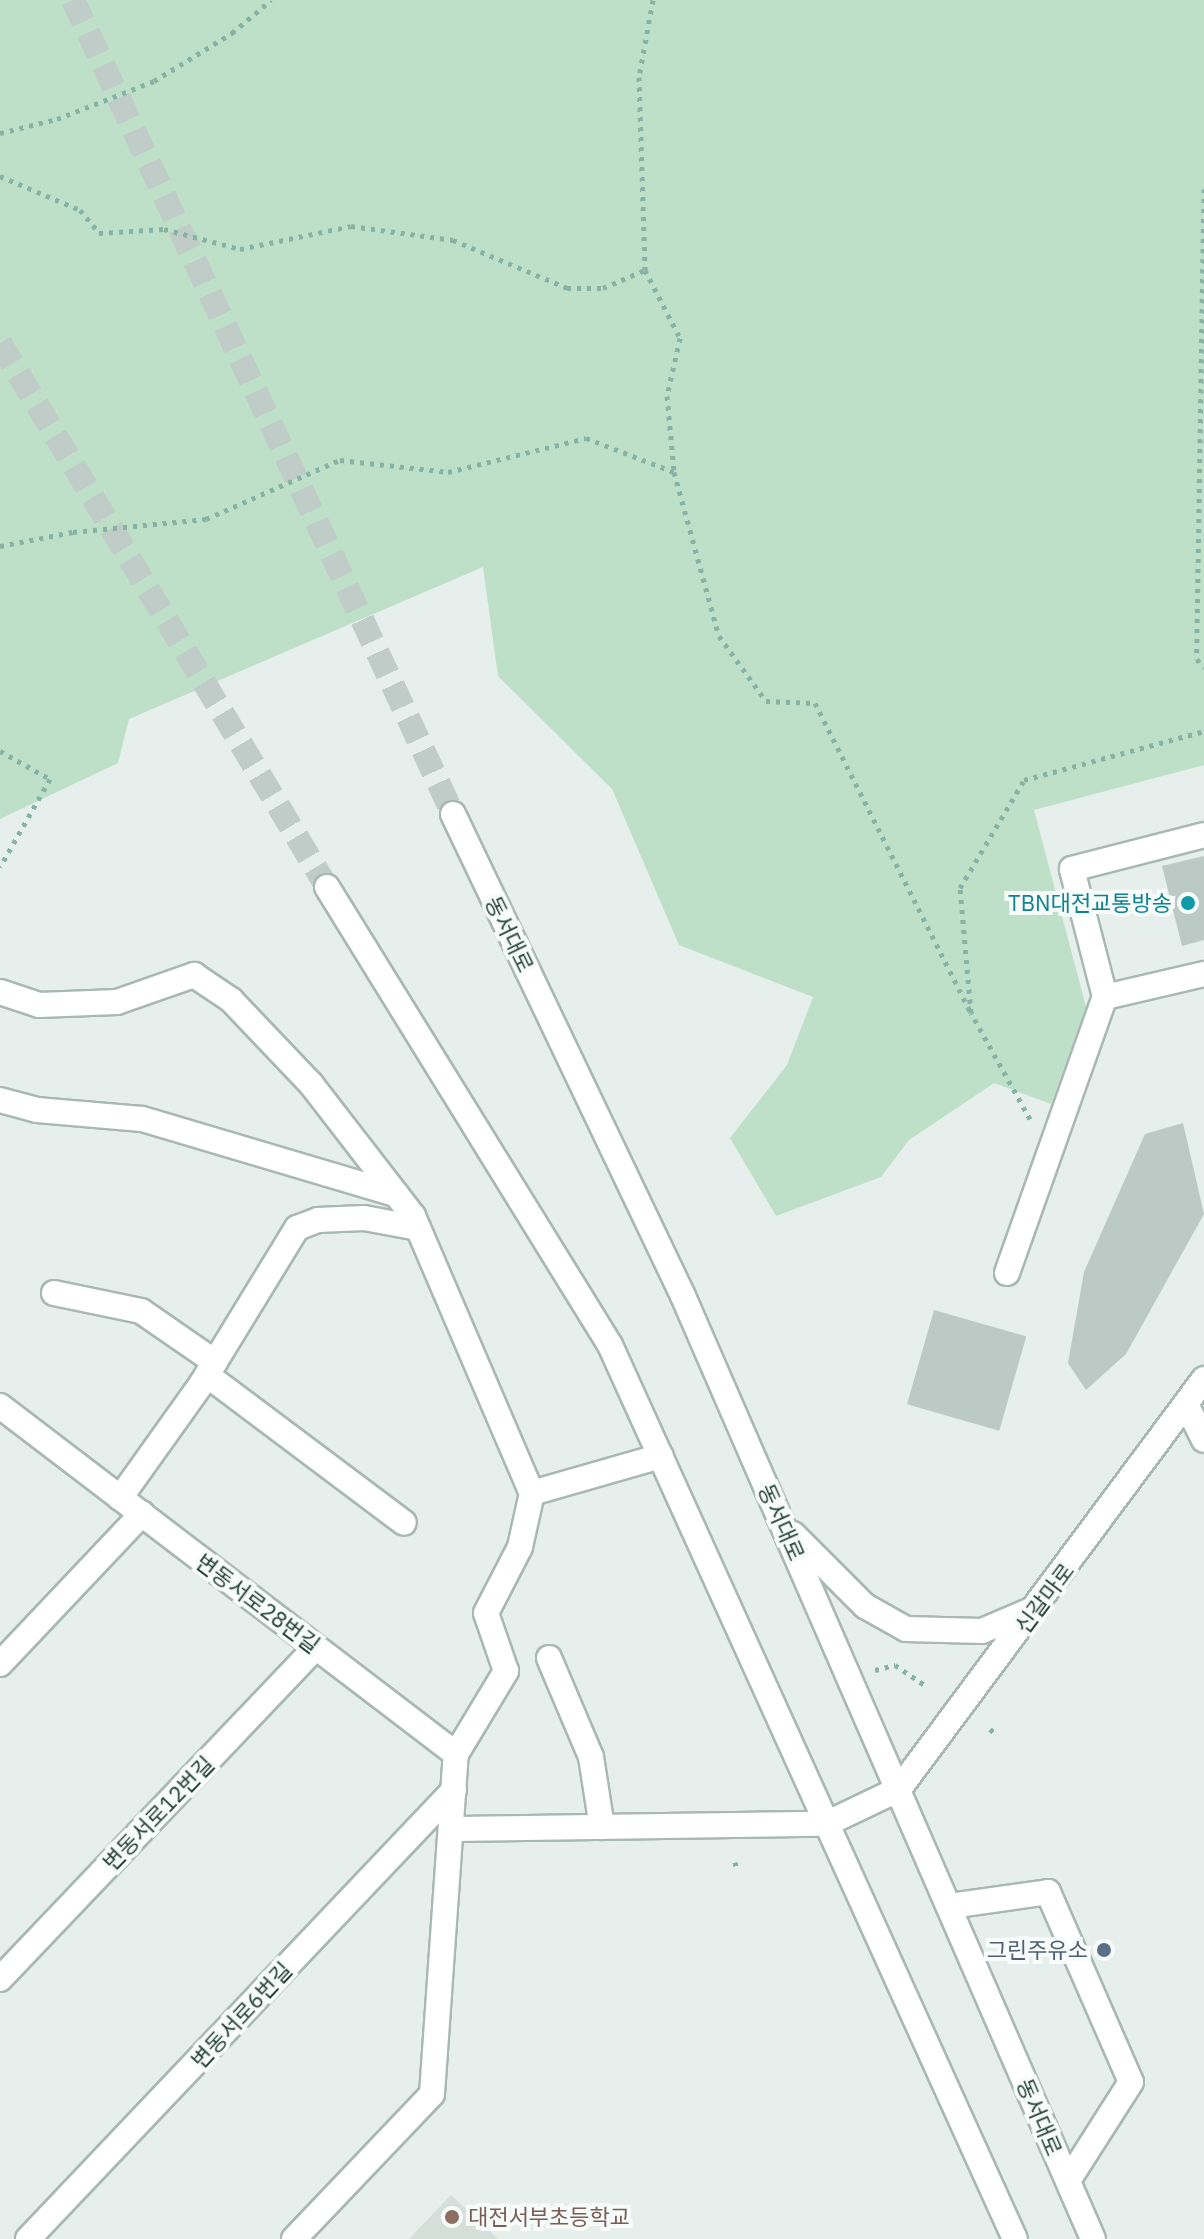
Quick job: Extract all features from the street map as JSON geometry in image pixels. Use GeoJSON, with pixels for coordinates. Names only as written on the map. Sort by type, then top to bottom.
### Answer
{"type":"FeatureCollection","features":[{"type":"Feature","properties":{"kind":"street","name":"동서대로"},"geometry":{"type":"LineString","coordinates":[[453,814],[683,1296],[1093,2239]]}},
{"type":"Feature","properties":{"kind":"street"},"geometry":{"type":"LineString","coordinates":[[1007,1273],[1047,1151],[1105,997],[1072,869],[1204,835]]}},
{"type":"Feature","properties":{"kind":"street"},"geometry":{"type":"LineString","coordinates":[[327,887],[610,1345],[1015,2239]]}},
{"type":"Feature","properties":{"kind":"street"},"geometry":{"type":"LineString","coordinates":[[1105,997],[1204,974]]}},
{"type":"Feature","properties":{"kind":"street"},"geometry":{"type":"LineString","coordinates":[[0,992],[39,1005],[117,1002],[194,975],[231,1000],[311,1084],[396,1194],[418,1228],[532,1493],[520,1547],[486,1613],[506,1671],[456,1754],[432,2094],[294,2239]]}},
{"type":"Feature","properties":{"kind":"street"},"geometry":{"type":"LineString","coordinates":[[0,1100],[37,1110],[142,1119],[396,1194]]}},
{"type":"Feature","properties":{"kind":"street"},"geometry":{"type":"LineString","coordinates":[[120,1498],[211,1369],[297,1228],[318,1220],[364,1218],[418,1228]]}},
{"type":"Feature","properties":{"kind":"street"},"geometry":{"type":"LineString","coordinates":[[54,1293],[141,1311],[404,1523]]}},
{"type":"Feature","properties":{"kind":"street","name":"신갈마로"},"geometry":{"type":"LineString","coordinates":[[899,1789],[1038,1607],[1204,1379]]}},
{"type":"Feature","properties":{"kind":"street"},"geometry":{"type":"LineString","coordinates":[[1186,1404],[1204,1440]]}},
{"type":"Feature","properties":{"kind":"street","name":"변동서로28번길"},"geometry":{"type":"LineString","coordinates":[[0,1406],[456,1754]]}},
{"type":"Feature","properties":{"kind":"street"},"geometry":{"type":"LineString","coordinates":[[532,1493],[661,1456]]}},
{"type":"Feature","properties":{"kind":"street"},"geometry":{"type":"LineString","coordinates":[[0,1664],[142,1514]]}},
{"type":"Feature","properties":{"kind":"street"},"geometry":{"type":"LineString","coordinates":[[783,1524],[865,1606],[906,1629],[982,1631],[1038,1607]]}},
{"type":"Feature","properties":{"kind":"street","name":"변동서로12번길"},"geometry":{"type":"LineString","coordinates":[[0,1979],[316,1647]]}},
{"type":"Feature","properties":{"kind":"street"},"geometry":{"type":"LineString","coordinates":[[549,1658],[591,1757],[602,1827]]}},
{"type":"Feature","properties":{"kind":"street"},"geometry":{"type":"LineString","coordinates":[[451,1829],[826,1824],[899,1789]]}},
{"type":"Feature","properties":{"kind":"street","name":"변동서로6번길"},"geometry":{"type":"LineString","coordinates":[[28,2239],[454,1790]]}},
{"type":"Feature","properties":{"kind":"street"},"geometry":{"type":"LineString","coordinates":[[950,1906],[1048,1892],[1131,2082],[1068,2181]]}},
{"type":"Feature","properties":{"kind":"path"},"geometry":{"type":"LineString","coordinates":[[0,133],[57,119],[154,81],[232,33],[271,0]]}},
{"type":"Feature","properties":{"kind":"path"},"geometry":{"type":"LineString","coordinates":[[653,0],[639,77],[645,270],[680,338],[667,396],[674,472],[719,636],[766,701],[815,703],[971,1013],[1047,1151]]}},
{"type":"Feature","properties":{"kind":"path"},"geometry":{"type":"LineString","coordinates":[[0,176],[80,210],[99,233],[164,229],[240,249],[351,226],[453,240],[567,288],[603,288],[645,270]]}},
{"type":"Feature","properties":{"kind":"path"},"geometry":{"type":"LineString","coordinates":[[1204,189],[1197,659],[1204,668]]}},
{"type":"Feature","properties":{"kind":"path"},"geometry":{"type":"LineString","coordinates":[[0,546],[73,532],[206,519],[340,460],[448,472],[586,438],[674,472]]}},
{"type":"Feature","properties":{"kind":"path"},"geometry":{"type":"LineString","coordinates":[[971,1013],[960,888],[1024,780],[1204,731]]}},
{"type":"Feature","properties":{"kind":"path"},"geometry":{"type":"LineString","coordinates":[[0,751],[50,779],[0,867]]}},
{"type":"Feature","properties":{"kind":"path"},"geometry":{"type":"LineString","coordinates":[[874,1670],[895,1665],[925,1685]]}},
{"type":"Feature","properties":{"kind":"path"},"geometry":{"type":"LineString","coordinates":[[735,1862],[737,1871]]}},
{"type":"Feature","properties":{"kind":"shaded area","name":"대전서부초등학교"},"geometry":{"type":"Polygon","coordinates":[[[451,2195],[498,2239],[409,2239],[451,2195]]]}},
{"type":"Feature","properties":{"kind":"green space"},"geometry":{"type":"Polygon","coordinates":[[[0,0],[1204,0],[1204,765],[1034,810],[1086,1007],[1051,1104],[994,1083],[909,1140],[881,1177],[776,1216],[730,1138],[787,1065],[813,997],[679,945],[612,789],[498,676],[483,567],[129,719],[118,763],[0,819],[0,0]]]}},
{"type":"Feature","properties":{"kind":"building","name":"TBN대전교통방송"},"geometry":{"type":"Polygon","coordinates":[[[1204,856],[1204,940],[1182,946],[1162,866],[1204,856]]]}},
{"type":"Feature","properties":{"kind":"building"},"geometry":{"type":"Polygon","coordinates":[[[1183,1123],[1204,1214],[1126,1354],[1086,1390],[1068,1363],[1084,1272],[1145,1134],[1183,1123]]]}},
{"type":"Feature","properties":{"kind":"building"},"geometry":{"type":"Polygon","coordinates":[[[934,1310],[1026,1336],[999,1431],[907,1404],[934,1310]]]}},
{"type":"Feature","properties":{"kind":"tunnel"},"geometry":{"type":"LineString","coordinates":[[73,0],[453,814]]}},
{"type":"Feature","properties":{"kind":"tunnel"},"geometry":{"type":"LineString","coordinates":[[0,343],[327,887]]}},
{"type":"Feature","properties":{"kind":"place","name":"TBN대전교통방송"},"geometry":{"type":"Point","coordinates":[1188,903]}},
{"type":"Feature","properties":{"kind":"place","name":"그린주유소"},"geometry":{"type":"Point","coordinates":[1104,1950]}},
{"type":"Feature","properties":{"kind":"place","name":"대전서부초등학교"},"geometry":{"type":"Point","coordinates":[452,2217]}}]}
